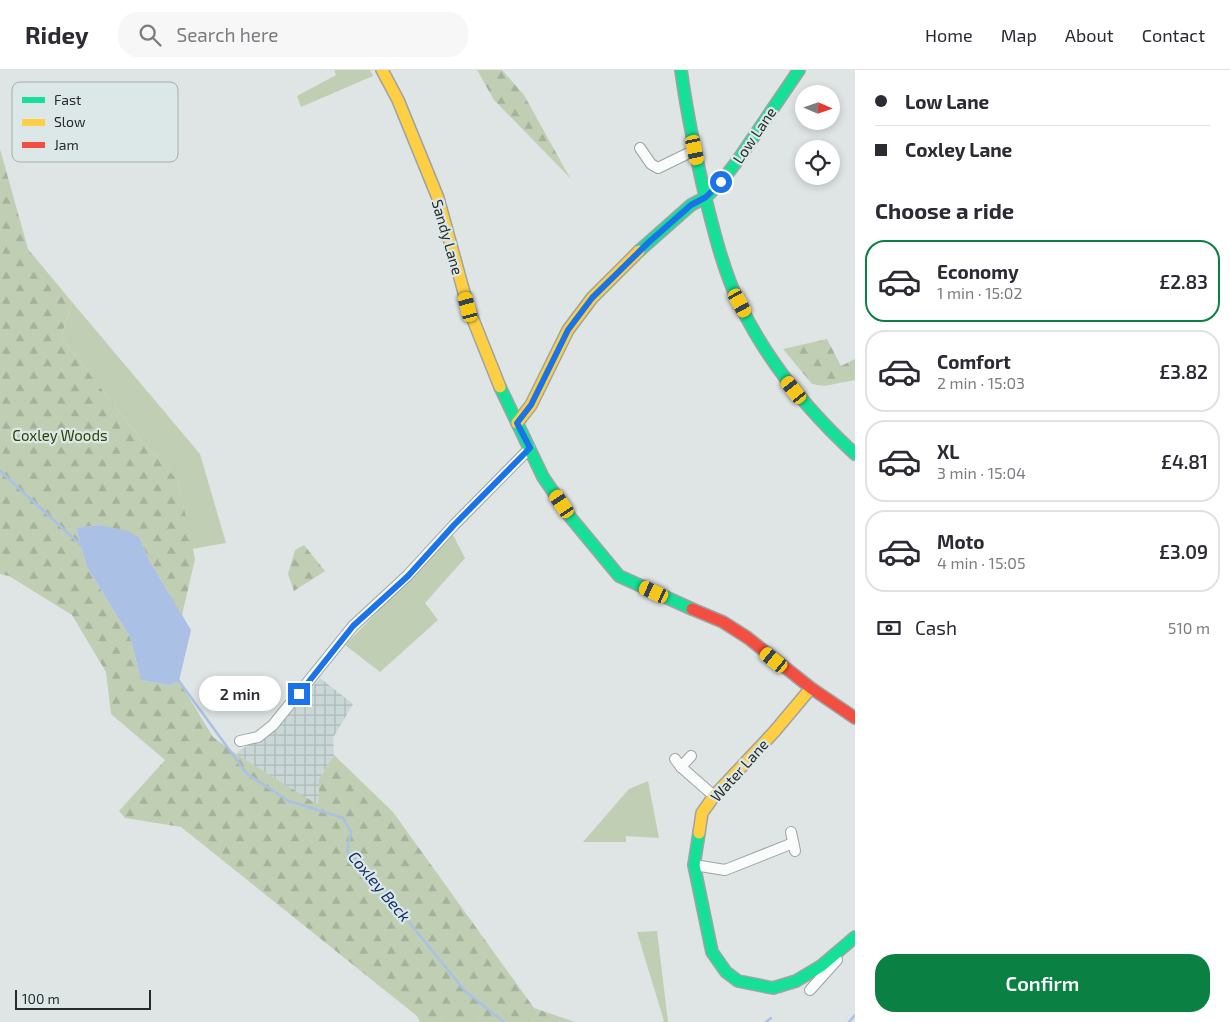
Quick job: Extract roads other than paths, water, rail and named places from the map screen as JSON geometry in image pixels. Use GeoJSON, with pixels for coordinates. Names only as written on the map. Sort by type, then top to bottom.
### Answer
{"type":"FeatureCollection","features":[{"type":"Feature","properties":{"kind":"main road","name":"Sandy Lane"},"geometry":{"type":"LineString","coordinates":[[382,70],[398,100],[438,198],[468,307],[517,423],[543,477],[571,518],[619,576],[723,622],[748,638],[811,688],[855,718]]}},
{"type":"Feature","properties":{"kind":"main road"},"geometry":{"type":"LineString","coordinates":[[681,70],[695,150],[713,230],[725,268],[740,303],[766,351],[807,406],[831,433],[855,454]]}},
{"type":"Feature","properties":{"kind":"main road","name":"Low Lane"},"geometry":{"type":"LineString","coordinates":[[517,423],[531,405],[568,330],[592,298],[691,205],[706,197],[721,182],[799,70]]}},
{"type":"Feature","properties":{"kind":"main road","name":"Water Lane"},"geometry":{"type":"LineString","coordinates":[[811,688],[774,732],[714,796],[702,813],[694,865],[712,952],[726,972],[738,981],[752,986],[773,988],[796,981],[821,966],[855,938]]}},
{"type":"Feature","properties":{"kind":"street"},"geometry":{"type":"LineString","coordinates":[[640,148],[650,164],[658,168],[695,150]]}},
{"type":"Feature","properties":{"kind":"street"},"geometry":{"type":"LineString","coordinates":[[240,741],[258,738],[273,726],[353,626],[408,576],[454,525],[530,448]]}},
{"type":"Feature","properties":{"kind":"street"},"geometry":{"type":"LineString","coordinates":[[691,756],[678,763],[714,796]]}},
{"type":"Feature","properties":{"kind":"street"},"geometry":{"type":"LineString","coordinates":[[694,865],[725,870],[793,842]]}},
{"type":"Feature","properties":{"kind":"street"},"geometry":{"type":"LineString","coordinates":[[810,990],[839,958],[837,953]]}},
{"type":"Feature","properties":{"kind":"water"},"geometry":{"type":"Polygon","coordinates":[[[100,525],[128,531],[139,537],[149,560],[191,630],[179,681],[169,685],[141,680],[130,637],[87,567],[76,528],[100,525]]]}},
{"type":"Feature","properties":{"kind":"waterway","name":"Coxley Beck"},"geometry":{"type":"LineString","coordinates":[[0,471],[82,546]]}},
{"type":"Feature","properties":{"kind":"waterway","name":"Coxley Beck"},"geometry":{"type":"LineString","coordinates":[[179,681],[247,774],[289,801],[343,818],[351,832],[347,851],[386,892],[465,991],[504,1022]]}},
{"type":"Feature","properties":{"kind":"waterway","name":"Coxley Beck"},"geometry":{"type":"LineString","coordinates":[[849,1022],[855,1015]]}},
{"type":"Feature","properties":{"kind":"waterway","name":"Coxley Beck"},"geometry":{"type":"LineString","coordinates":[[766,1022],[771,1018]]}},
{"type":"Feature","properties":{"kind":"park label","name":"Coxley Woods"},"geometry":{"type":"Point","coordinates":[60,435]}}]}
